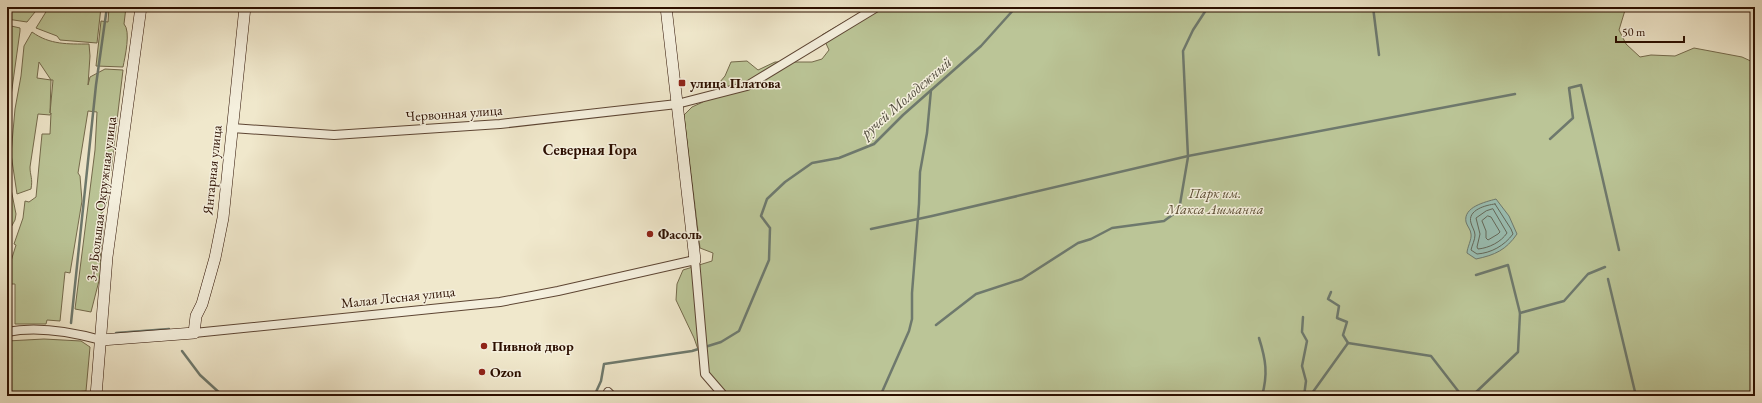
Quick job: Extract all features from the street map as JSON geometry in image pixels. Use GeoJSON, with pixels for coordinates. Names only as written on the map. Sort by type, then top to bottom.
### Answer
{"type":"FeatureCollection","features":[{"type":"Feature","properties":{"kind":"street","name":"3-я Большая Окружная улица"},"geometry":{"type":"LineString","coordinates":[[96,396],[107,258],[141,7]]}},
{"type":"Feature","properties":{"kind":"street","name":"Янтарная улица"},"geometry":{"type":"LineString","coordinates":[[194,333],[196,316],[202,304],[215,258],[221,225],[245,7]]}},
{"type":"Feature","properties":{"kind":"street"},"geometry":{"type":"LineString","coordinates":[[666,7],[695,260],[705,374],[724,396]]}},
{"type":"Feature","properties":{"kind":"street","name":"Червонная улица"},"geometry":{"type":"LineString","coordinates":[[232,128],[334,135],[500,124],[678,104],[747,86],[877,7]]}},
{"type":"Feature","properties":{"kind":"street","name":"Малая Лесная улица"},"geometry":{"type":"LineString","coordinates":[[101,340],[194,333],[500,302],[558,291],[695,260]]}},
{"type":"Feature","properties":{"kind":"street"},"geometry":{"type":"LineString","coordinates":[[7,332],[19,330],[39,331],[101,340]]}},
{"type":"Feature","properties":{"kind":"green space"},"geometry":{"type":"Polygon","coordinates":[[[7,7],[39,7],[27,22],[7,19],[7,7]]]}},
{"type":"Feature","properties":{"kind":"green space"},"geometry":{"type":"Polygon","coordinates":[[[49,7],[101,7],[97,43],[60,40],[57,36],[36,28],[49,7]]]}},
{"type":"Feature","properties":{"kind":"green space"},"geometry":{"type":"Polygon","coordinates":[[[109,7],[126,7],[124,24],[126,27],[127,38],[123,67],[96,66],[101,21],[108,22],[109,7]]]}},
{"type":"Feature","properties":{"kind":"green space","name":"Парк им. Макса Ашманна"},"geometry":{"type":"Polygon","coordinates":[[[870,7],[1626,7],[1619,30],[1626,44],[1640,57],[1651,55],[1675,56],[1694,48],[1742,57],[1755,63],[1755,396],[753,396],[741,392],[727,393],[711,386],[694,338],[676,300],[677,284],[683,270],[712,261],[713,253],[700,248],[684,115],[692,107],[703,102],[725,76],[731,62],[747,61],[758,70],[775,62],[812,62],[822,59],[829,50],[822,35],[870,7]]]}},
{"type":"Feature","properties":{"kind":"green space"},"geometry":{"type":"Polygon","coordinates":[[[7,25],[20,28],[20,31],[7,125],[7,25]]]}},
{"type":"Feature","properties":{"kind":"green space"},"geometry":{"type":"Polygon","coordinates":[[[32,32],[52,42],[66,44],[89,44],[90,56],[88,85],[90,77],[105,69],[123,70],[111,171],[105,173],[104,175],[108,180],[106,203],[104,211],[101,214],[105,215],[100,259],[103,265],[91,312],[75,309],[95,150],[97,112],[88,111],[78,173],[80,176],[82,201],[70,273],[65,272],[60,321],[47,320],[46,324],[15,324],[15,284],[8,284],[11,261],[16,245],[14,244],[23,218],[25,201],[29,202],[36,197],[42,134],[50,134],[51,113],[50,115],[38,114],[30,167],[32,182],[31,189],[17,194],[11,154],[15,109],[21,76],[24,46],[32,32]],[[39,62],[37,78],[51,80],[39,62]],[[51,80],[50,113],[53,80],[51,80]]]}},
{"type":"Feature","properties":{"kind":"green space"},"geometry":{"type":"Polygon","coordinates":[[[7,169],[16,214],[15,220],[8,233],[7,169]]]}},
{"type":"Feature","properties":{"kind":"green space"},"geometry":{"type":"Polygon","coordinates":[[[44,339],[81,341],[90,347],[86,391],[64,393],[63,396],[7,396],[7,341],[44,339]]]}},
{"type":"Feature","properties":{"kind":"water"},"geometry":{"type":"Polygon","coordinates":[[[1496,199],[1509,216],[1517,234],[1509,244],[1500,251],[1489,256],[1476,259],[1467,253],[1471,236],[1466,222],[1466,217],[1468,212],[1476,206],[1496,199]]]}},
{"type":"Feature","properties":{"kind":"waterway"},"geometry":{"type":"LineString","coordinates":[[71,323],[96,85],[107,7]]}},
{"type":"Feature","properties":{"kind":"waterway","name":"ручей Молодежный"},"geometry":{"type":"LineString","coordinates":[[584,396],[596,392],[601,381],[604,364],[692,351],[721,342],[739,331],[769,260],[770,228],[761,216],[767,199],[785,182],[812,163],[839,158],[874,144],[903,115],[981,46],[1016,7]]}},
{"type":"Feature","properties":{"kind":"waterway"},"geometry":{"type":"LineString","coordinates":[[936,325],[976,294],[1022,279],[1078,243],[1091,239],[1112,228],[1164,221],[1179,210],[1188,157],[1183,51],[1193,30],[1208,7]]}},
{"type":"Feature","properties":{"kind":"waterway"},"geometry":{"type":"LineString","coordinates":[[1373,7],[1379,55]]}},
{"type":"Feature","properties":{"kind":"waterway"},"geometry":{"type":"LineString","coordinates":[[1550,139],[1573,118],[1569,88],[1581,85],[1619,250]]}},
{"type":"Feature","properties":{"kind":"waterway"},"geometry":{"type":"LineString","coordinates":[[882,392],[909,331],[912,319],[912,293],[920,172],[927,133],[931,90]]}},
{"type":"Feature","properties":{"kind":"waterway"},"geometry":{"type":"LineString","coordinates":[[871,229],[1188,156],[1515,94]]}},
{"type":"Feature","properties":{"kind":"waterway"},"geometry":{"type":"LineString","coordinates":[[1476,275],[1508,265],[1520,313]]}},
{"type":"Feature","properties":{"kind":"waterway"},"geometry":{"type":"LineString","coordinates":[[1472,396],[1518,352],[1520,313],[1564,301],[1588,274],[1605,267]]}},
{"type":"Feature","properties":{"kind":"waterway"},"geometry":{"type":"LineString","coordinates":[[1608,279],[1636,396]]}},
{"type":"Feature","properties":{"kind":"waterway"},"geometry":{"type":"LineString","coordinates":[[1331,292],[1328,299],[1339,306],[1337,318],[1347,322],[1343,335],[1348,343]]}},
{"type":"Feature","properties":{"kind":"waterway"},"geometry":{"type":"LineString","coordinates":[[1303,317],[1302,332],[1307,341],[1302,366],[1306,381],[1304,396]]}},
{"type":"Feature","properties":{"kind":"waterway"},"geometry":{"type":"LineString","coordinates":[[116,333],[169,329]]}},
{"type":"Feature","properties":{"kind":"waterway"},"geometry":{"type":"LineString","coordinates":[[1259,338],[1266,374],[1262,396]]}},
{"type":"Feature","properties":{"kind":"waterway"},"geometry":{"type":"LineString","coordinates":[[1310,396],[1348,343],[1431,356],[1462,396]]}},
{"type":"Feature","properties":{"kind":"waterway"},"geometry":{"type":"LineString","coordinates":[[182,351],[200,375],[223,396]]}},
{"type":"Feature","properties":{"kind":"place","name":"улица Платова"},"geometry":{"type":"Point","coordinates":[682,83]}},
{"type":"Feature","properties":{"kind":"place","name":"Фасоль"},"geometry":{"type":"Point","coordinates":[650,234]}},
{"type":"Feature","properties":{"kind":"place","name":"Пивной двор"},"geometry":{"type":"Point","coordinates":[484,346]}},
{"type":"Feature","properties":{"kind":"place","name":"Ozon"},"geometry":{"type":"Point","coordinates":[482,372]}},
{"type":"Feature","properties":{"kind":"district","name":"Северная Гора"},"geometry":{"type":"Point","coordinates":[590,149]}}]}
